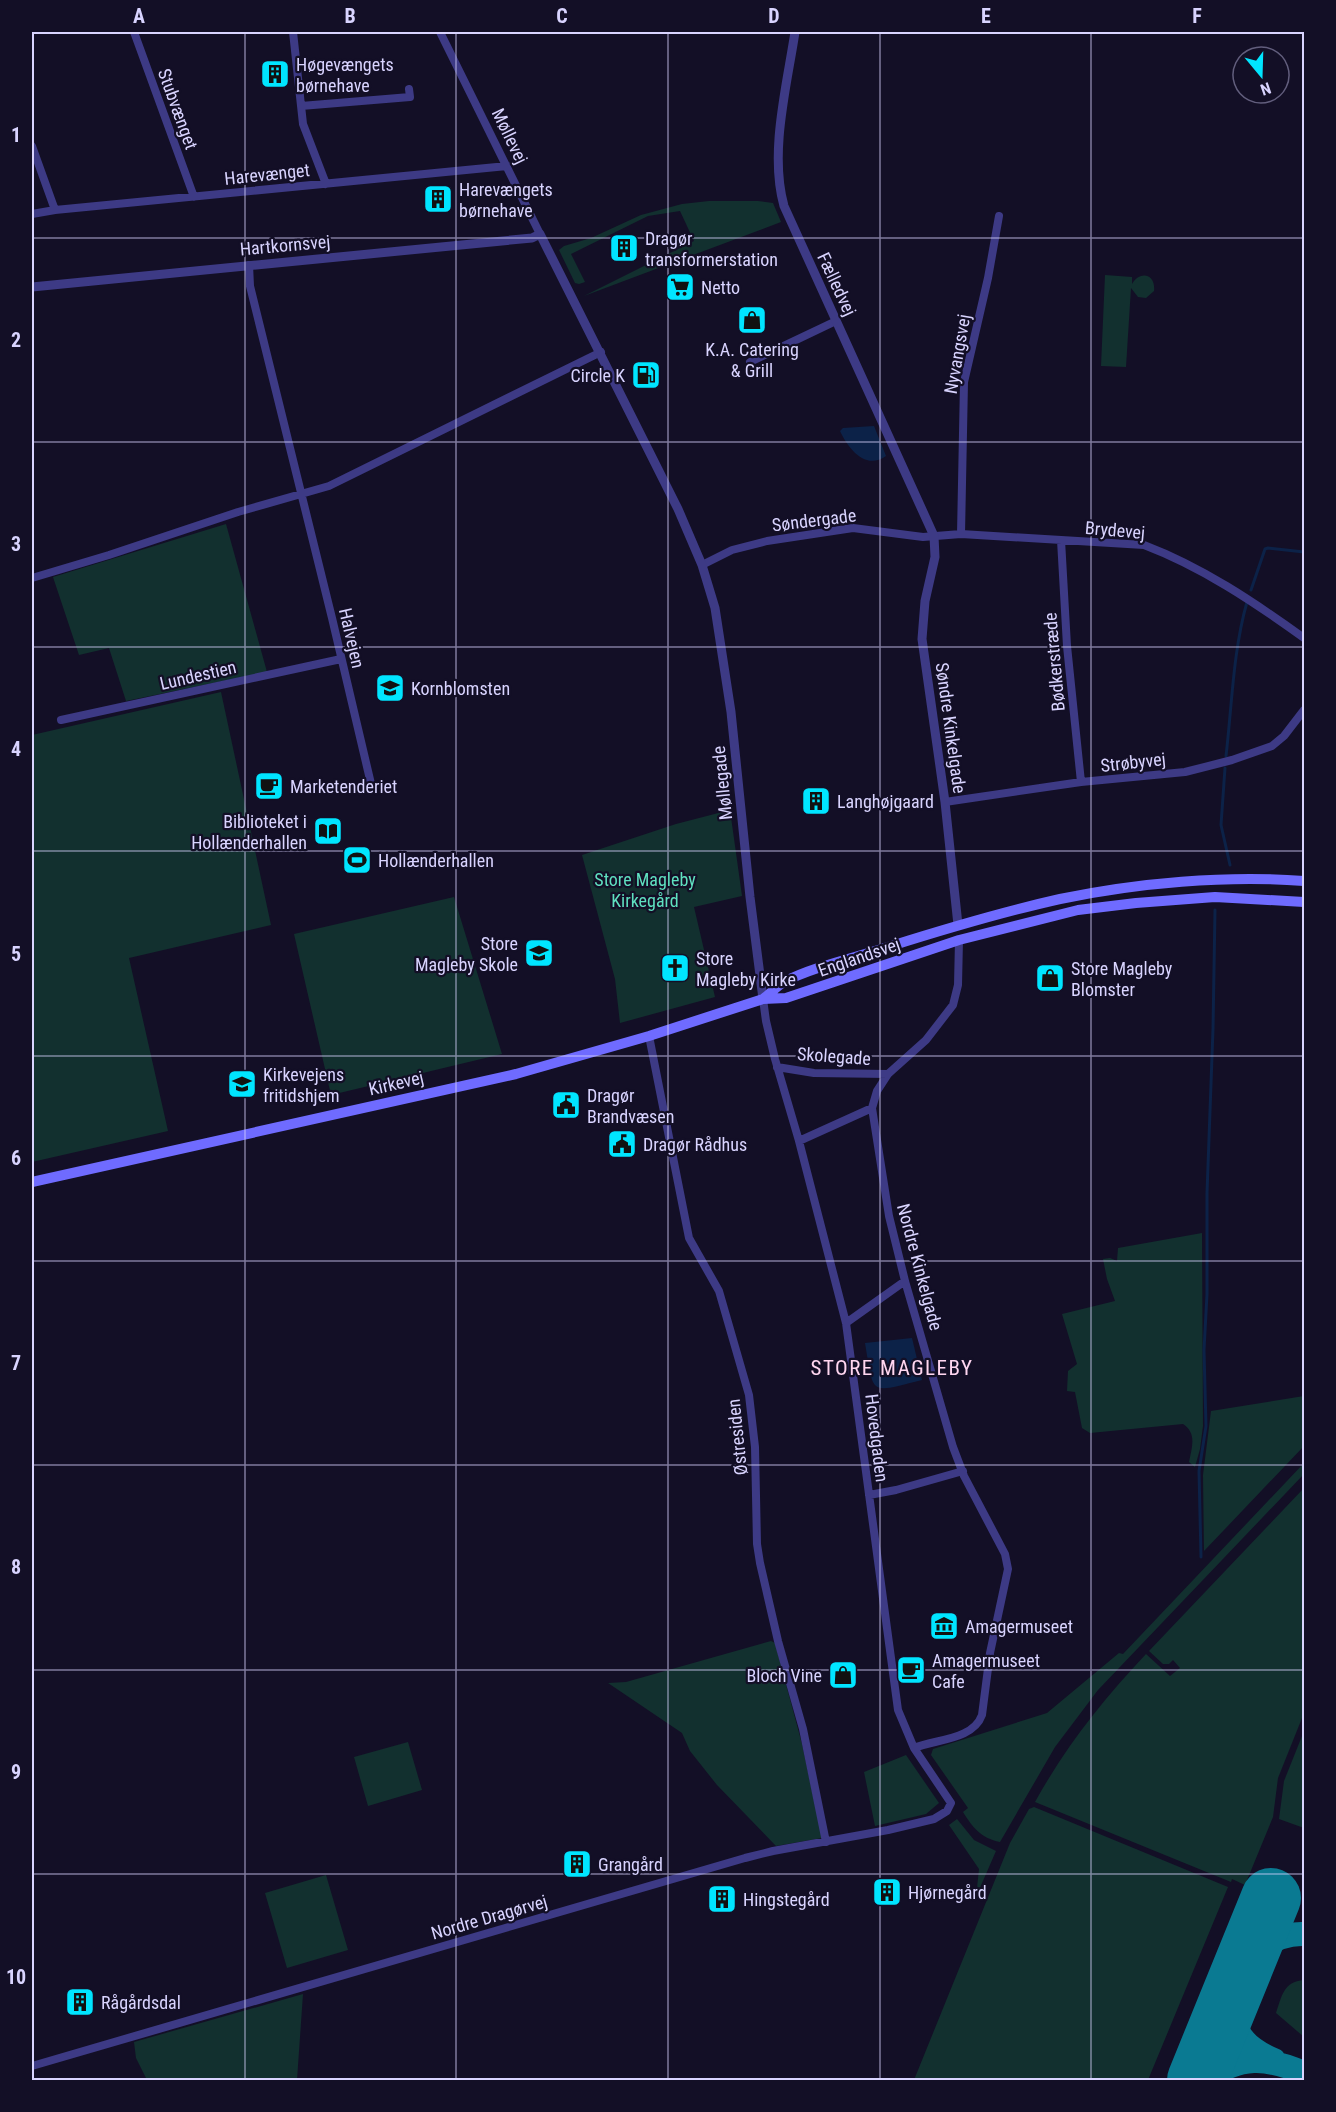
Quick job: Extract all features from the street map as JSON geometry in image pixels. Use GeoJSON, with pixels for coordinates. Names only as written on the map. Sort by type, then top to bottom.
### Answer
{"type":"FeatureCollection","features":[{"type":"Feature","properties":{"kind":"main road","name":"Englandsvej"},"geometry":{"type":"LineString","coordinates":[[763,999],[784,982],[813,971],[958,925],[1060,899],[1136,887],[1215,879],[1305,881]]}},
{"type":"Feature","properties":{"kind":"main road","name":"Englandsvej"},"geometry":{"type":"LineString","coordinates":[[763,999],[786,998],[959,940],[1054,915],[1136,903],[1215,897],[1305,902]]}},
{"type":"Feature","properties":{"kind":"main road","name":"Kirkevej"},"geometry":{"type":"LineString","coordinates":[[32,1182],[516,1074],[649,1036],[763,999]]}},
{"type":"Feature","properties":{"kind":"street","name":"Stubvænget"},"geometry":{"type":"LineString","coordinates":[[134,32],[194,197]]}},
{"type":"Feature","properties":{"kind":"street"},"geometry":{"type":"LineString","coordinates":[[293,32],[303,124],[326,184]]}},
{"type":"Feature","properties":{"kind":"street","name":"Møllevej"},"geometry":{"type":"LineString","coordinates":[[440,32],[678,509],[702,565]]}},
{"type":"Feature","properties":{"kind":"street","name":"Fælledvej"},"geometry":{"type":"LineString","coordinates":[[795,32],[778,147],[778,176],[784,206],[934,536]]}},
{"type":"Feature","properties":{"kind":"street"},"geometry":{"type":"LineString","coordinates":[[301,106],[410,97],[410,89]]}},
{"type":"Feature","properties":{"kind":"street"},"geometry":{"type":"LineString","coordinates":[[32,146],[55,210]]}},
{"type":"Feature","properties":{"kind":"street","name":"Harevænget"},"geometry":{"type":"LineString","coordinates":[[32,214],[507,166]]}},
{"type":"Feature","properties":{"kind":"street","name":"Nyvangsvej"},"geometry":{"type":"LineString","coordinates":[[961,534],[964,382],[988,278],[999,216]]}},
{"type":"Feature","properties":{"kind":"street","name":"Hartkornsvej"},"geometry":{"type":"LineString","coordinates":[[32,287],[532,238],[540,234]]}},
{"type":"Feature","properties":{"kind":"street","name":"Halvejen"},"geometry":{"type":"LineString","coordinates":[[249,265],[250,286],[372,788]]}},
{"type":"Feature","properties":{"kind":"street"},"geometry":{"type":"LineString","coordinates":[[750,362],[836,321]]}},
{"type":"Feature","properties":{"kind":"street"},"geometry":{"type":"LineString","coordinates":[[32,578],[238,512],[329,486],[600,352]]}},
{"type":"Feature","properties":{"kind":"street","name":"Søndergade"},"geometry":{"type":"LineString","coordinates":[[702,565],[732,550],[767,540],[834,529],[871,529],[923,537],[934,536]]}},
{"type":"Feature","properties":{"kind":"street","name":"Brydevej"},"geometry":{"type":"LineString","coordinates":[[934,536],[961,534],[1144,545],[1167,554],[1244,596],[1305,638]]}},
{"type":"Feature","properties":{"kind":"street","name":"Søndre Kinkelgade"},"geometry":{"type":"LineString","coordinates":[[934,536],[935,558],[925,601],[922,639],[945,802],[958,925]]}},
{"type":"Feature","properties":{"kind":"street","name":"Bødkerstræde"},"geometry":{"type":"LineString","coordinates":[[1061,540],[1067,646],[1081,782]]}},
{"type":"Feature","properties":{"kind":"street","name":"Møllegade"},"geometry":{"type":"LineString","coordinates":[[702,565],[715,608],[724,661],[763,999]]}},
{"type":"Feature","properties":{"kind":"street","name":"Lundestien"},"geometry":{"type":"LineString","coordinates":[[61,720],[341,659]]}},
{"type":"Feature","properties":{"kind":"street","name":"Strøbyvej"},"geometry":{"type":"LineString","coordinates":[[945,802],[1081,782],[1185,772],[1232,760],[1272,746],[1284,736],[1305,710]]}},
{"type":"Feature","properties":{"kind":"street"},"geometry":{"type":"LineString","coordinates":[[799,1141],[872,1108],[877,1092],[888,1074],[926,1040],[953,1005],[958,985],[959,940]]}},
{"type":"Feature","properties":{"kind":"street","name":"Hovedgaden"},"geometry":{"type":"LineString","coordinates":[[763,999],[777,1067],[799,1141],[846,1323],[898,1710],[914,1748],[951,1803]]}},
{"type":"Feature","properties":{"kind":"street","name":"Østresiden"},"geometry":{"type":"LineString","coordinates":[[649,1036],[689,1238],[719,1291],[750,1398],[755,1447],[757,1544],[760,1563],[778,1641],[803,1729],[826,1842]]}},
{"type":"Feature","properties":{"kind":"street","name":"Skolegade"},"geometry":{"type":"LineString","coordinates":[[777,1067],[814,1073],[888,1074]]}},
{"type":"Feature","properties":{"kind":"street","name":"Nordre Kinkelgade"},"geometry":{"type":"LineString","coordinates":[[872,1108],[890,1216],[905,1281],[953,1448],[963,1476],[1005,1554],[1008,1569],[990,1653],[979,1724],[965,1732],[914,1748]]}},
{"type":"Feature","properties":{"kind":"street"},"geometry":{"type":"LineString","coordinates":[[846,1323],[905,1281]]}},
{"type":"Feature","properties":{"kind":"street"},"geometry":{"type":"LineString","coordinates":[[869,1495],[963,1472]]}},
{"type":"Feature","properties":{"kind":"street","name":"Nordre Dragørvej"},"geometry":{"type":"LineString","coordinates":[[32,2066],[745,1858],[934,1819],[947,1811],[951,1803]]}},
{"type":"Feature","properties":{"kind":"green space"},"geometry":{"type":"Polygon","coordinates":[[[709,201],[773,203],[781,222],[584,296],[694,241],[680,211],[648,216],[571,254],[585,282],[579,284],[575,283],[559,250],[641,215],[682,204],[709,201]]]}},
{"type":"Feature","properties":{"kind":"green space"},"geometry":{"type":"Polygon","coordinates":[[[1105,275],[1132,277],[1132,284],[1139,277],[1147,276],[1154,285],[1154,291],[1146,298],[1138,297],[1131,288],[1126,367],[1101,366],[1105,275]]]}},
{"type":"Feature","properties":{"kind":"green space"},"geometry":{"type":"Polygon","coordinates":[[[226,524],[267,672],[126,701],[109,648],[79,655],[53,577],[226,524]]]}},
{"type":"Feature","properties":{"kind":"green space"},"geometry":{"type":"Polygon","coordinates":[[[221,692],[271,925],[129,958],[168,1131],[32,1162],[32,735],[221,692]]]}},
{"type":"Feature","properties":{"kind":"green space","name":"Store Magleby Kirkegård"},"geometry":{"type":"Polygon","coordinates":[[[730,810],[742,896],[694,907],[715,997],[620,1023],[615,979],[582,855],[676,824],[730,810]]]}},
{"type":"Feature","properties":{"kind":"green space"},"geometry":{"type":"Polygon","coordinates":[[[454,897],[502,1054],[331,1095],[294,934],[454,897]]]}},
{"type":"Feature","properties":{"kind":"green space"},"geometry":{"type":"Polygon","coordinates":[[[1202,1233],[1203,1426],[1195,1467],[1189,1462],[1192,1436],[1183,1424],[1090,1433],[1082,1428],[1075,1392],[1067,1391],[1068,1371],[1077,1364],[1062,1314],[1115,1301],[1103,1259],[1110,1258],[1117,1261],[1118,1248],[1202,1233]]]}},
{"type":"Feature","properties":{"kind":"green space"},"geometry":{"type":"Polygon","coordinates":[[[1304,1396],[1304,1446],[1204,1551],[1203,1475],[1211,1411],[1304,1396]]]}},
{"type":"Feature","properties":{"kind":"green space"},"geometry":{"type":"Polygon","coordinates":[[[1304,1463],[1304,1474],[1098,1690],[1055,1747],[1000,1842],[978,1832],[963,1812],[968,1808],[931,1755],[933,1749],[1047,1713],[1119,1653],[1123,1654],[1304,1463]]]}},
{"type":"Feature","properties":{"kind":"green space"},"geometry":{"type":"Polygon","coordinates":[[[1304,1488],[1304,1713],[1278,1778],[1273,1817],[1245,1885],[1232,1879],[1231,1882],[1035,1802],[1059,1762],[1086,1725],[1114,1689],[1146,1654],[1170,1676],[1180,1668],[1173,1660],[1169,1664],[1163,1664],[1149,1651],[1304,1488]]]}},
{"type":"Feature","properties":{"kind":"green space"},"geometry":{"type":"Polygon","coordinates":[[[771,1641],[775,1643],[802,1744],[822,1838],[776,1846],[717,1785],[690,1751],[682,1733],[608,1683],[626,1682],[771,1641]]]}},
{"type":"Feature","properties":{"kind":"green space"},"geometry":{"type":"Polygon","coordinates":[[[1304,1731],[1304,1828],[1279,1819],[1284,1781],[1304,1731]]]}},
{"type":"Feature","properties":{"kind":"green space"},"geometry":{"type":"Polygon","coordinates":[[[408,1742],[422,1790],[368,1806],[354,1757],[408,1742]]]}},
{"type":"Feature","properties":{"kind":"green space"},"geometry":{"type":"Polygon","coordinates":[[[906,1755],[939,1803],[926,1814],[875,1826],[864,1772],[906,1755]]]}},
{"type":"Feature","properties":{"kind":"green space"},"geometry":{"type":"Polygon","coordinates":[[[1034,1807],[1228,1887],[1148,2080],[914,2080],[1010,1843],[1029,1809],[1034,1807]]]}},
{"type":"Feature","properties":{"kind":"green space"},"geometry":{"type":"Polygon","coordinates":[[[957,1819],[974,1840],[996,1851],[979,1890],[977,1888],[979,1869],[949,1825],[957,1819]]]}},
{"type":"Feature","properties":{"kind":"green space"},"geometry":{"type":"Polygon","coordinates":[[[326,1875],[348,1950],[287,1968],[265,1893],[326,1875]]]}},
{"type":"Feature","properties":{"kind":"green space"},"geometry":{"type":"Polygon","coordinates":[[[1304,1980],[1304,2037],[1276,2013],[1287,1987],[1304,1980]]]}},
{"type":"Feature","properties":{"kind":"green space"},"geometry":{"type":"Polygon","coordinates":[[[303,1994],[297,2080],[147,2080],[136,2058],[134,2042],[303,1994]]]}},
{"type":"Feature","properties":{"kind":"water"},"geometry":{"type":"Polygon","coordinates":[[[874,426],[886,456],[871,461],[858,456],[840,431],[843,428],[874,426]]]}},
{"type":"Feature","properties":{"kind":"water"},"geometry":{"type":"Polygon","coordinates":[[[912,1338],[922,1380],[892,1387],[877,1387],[870,1373],[865,1343],[912,1338]]]}},
{"type":"Feature","properties":{"kind":"waterway"},"geometry":{"type":"LineString","coordinates":[[1251,590],[1265,549],[1304,552]]}},
{"type":"Feature","properties":{"kind":"waterway"},"geometry":{"type":"LineString","coordinates":[[1226,756],[1236,659],[1247,602]]}},
{"type":"Feature","properties":{"kind":"waterway"},"geometry":{"type":"LineString","coordinates":[[1225,768],[1221,825],[1230,865]]}},
{"type":"Feature","properties":{"kind":"waterway"},"geometry":{"type":"LineString","coordinates":[[1201,1557],[1199,1471],[1206,1426],[1204,1350],[1215,910]]}},
{"type":"Feature","properties":{"kind":"taxiway"},"geometry":{"type":"LineString","coordinates":[[1242,1970],[1268,1943],[1285,1936],[1304,1934]]}},
{"type":"Feature","properties":{"kind":"taxiway"},"geometry":{"type":"LineString","coordinates":[[1235,1987],[1233,2012],[1238,2032],[1252,2048],[1274,2060]]}},
{"type":"Feature","properties":{"kind":"taxiway"},"geometry":{"type":"LineString","coordinates":[[1206,2080],[1230,2066],[1254,2061],[1278,2064],[1304,2073]]}},
{"type":"Feature","properties":{"kind":"runway"},"geometry":{"type":"LineString","coordinates":[[1197,2080],[1271,1898]]}},
{"type":"Feature","properties":{"kind":"place","name":"Høgevængets børnehave"},"geometry":{"type":"Point","coordinates":[275,74]}},
{"type":"Feature","properties":{"kind":"place","name":"Harevængets børnehave"},"geometry":{"type":"Point","coordinates":[438,199]}},
{"type":"Feature","properties":{"kind":"place","name":"Dragør transformerstation"},"geometry":{"type":"Point","coordinates":[624,248]}},
{"type":"Feature","properties":{"kind":"place","name":"Netto"},"geometry":{"type":"Point","coordinates":[680,287]}},
{"type":"Feature","properties":{"kind":"place","name":"K.A. Catering & Grill"},"geometry":{"type":"Point","coordinates":[752,320]}},
{"type":"Feature","properties":{"kind":"place","name":"Circle K"},"geometry":{"type":"Point","coordinates":[646,375]}},
{"type":"Feature","properties":{"kind":"place","name":"Kornblomsten"},"geometry":{"type":"Point","coordinates":[390,688]}},
{"type":"Feature","properties":{"kind":"place","name":"Marketenderiet"},"geometry":{"type":"Point","coordinates":[269,786]}},
{"type":"Feature","properties":{"kind":"place","name":"Langhøjgaard"},"geometry":{"type":"Point","coordinates":[816,801]}},
{"type":"Feature","properties":{"kind":"place","name":"Biblioteket i Hollænderhallen"},"geometry":{"type":"Point","coordinates":[328,831]}},
{"type":"Feature","properties":{"kind":"place","name":"Hollænderhallen"},"geometry":{"type":"Point","coordinates":[357,860]}},
{"type":"Feature","properties":{"kind":"place","name":"Store Magleby Skole"},"geometry":{"type":"Point","coordinates":[539,953]}},
{"type":"Feature","properties":{"kind":"place","name":"Store Magleby Kirke"},"geometry":{"type":"Point","coordinates":[675,968]}},
{"type":"Feature","properties":{"kind":"place","name":"Store Magleby Blomster"},"geometry":{"type":"Point","coordinates":[1050,978]}},
{"type":"Feature","properties":{"kind":"place","name":"Kirkevejens fritidshjem"},"geometry":{"type":"Point","coordinates":[242,1084]}},
{"type":"Feature","properties":{"kind":"place","name":"Dragør Brandvæsen"},"geometry":{"type":"Point","coordinates":[566,1105]}},
{"type":"Feature","properties":{"kind":"place","name":"Dragør Rådhus"},"geometry":{"type":"Point","coordinates":[622,1144]}},
{"type":"Feature","properties":{"kind":"place","name":"Amagermuseet"},"geometry":{"type":"Point","coordinates":[944,1626]}},
{"type":"Feature","properties":{"kind":"place","name":"Amagermuseet Cafe"},"geometry":{"type":"Point","coordinates":[911,1670]}},
{"type":"Feature","properties":{"kind":"place","name":"Bloch Vine"},"geometry":{"type":"Point","coordinates":[843,1675]}},
{"type":"Feature","properties":{"kind":"place","name":"Grangård"},"geometry":{"type":"Point","coordinates":[577,1864]}},
{"type":"Feature","properties":{"kind":"place","name":"Hjørnegård"},"geometry":{"type":"Point","coordinates":[887,1892]}},
{"type":"Feature","properties":{"kind":"place","name":"Hingstegård"},"geometry":{"type":"Point","coordinates":[722,1899]}},
{"type":"Feature","properties":{"kind":"place","name":"Rågårdsdal"},"geometry":{"type":"Point","coordinates":[80,2002]}},
{"type":"Feature","properties":{"kind":"district","name":"STORE MAGLEBY"},"geometry":{"type":"Point","coordinates":[892,1368]}}]}
